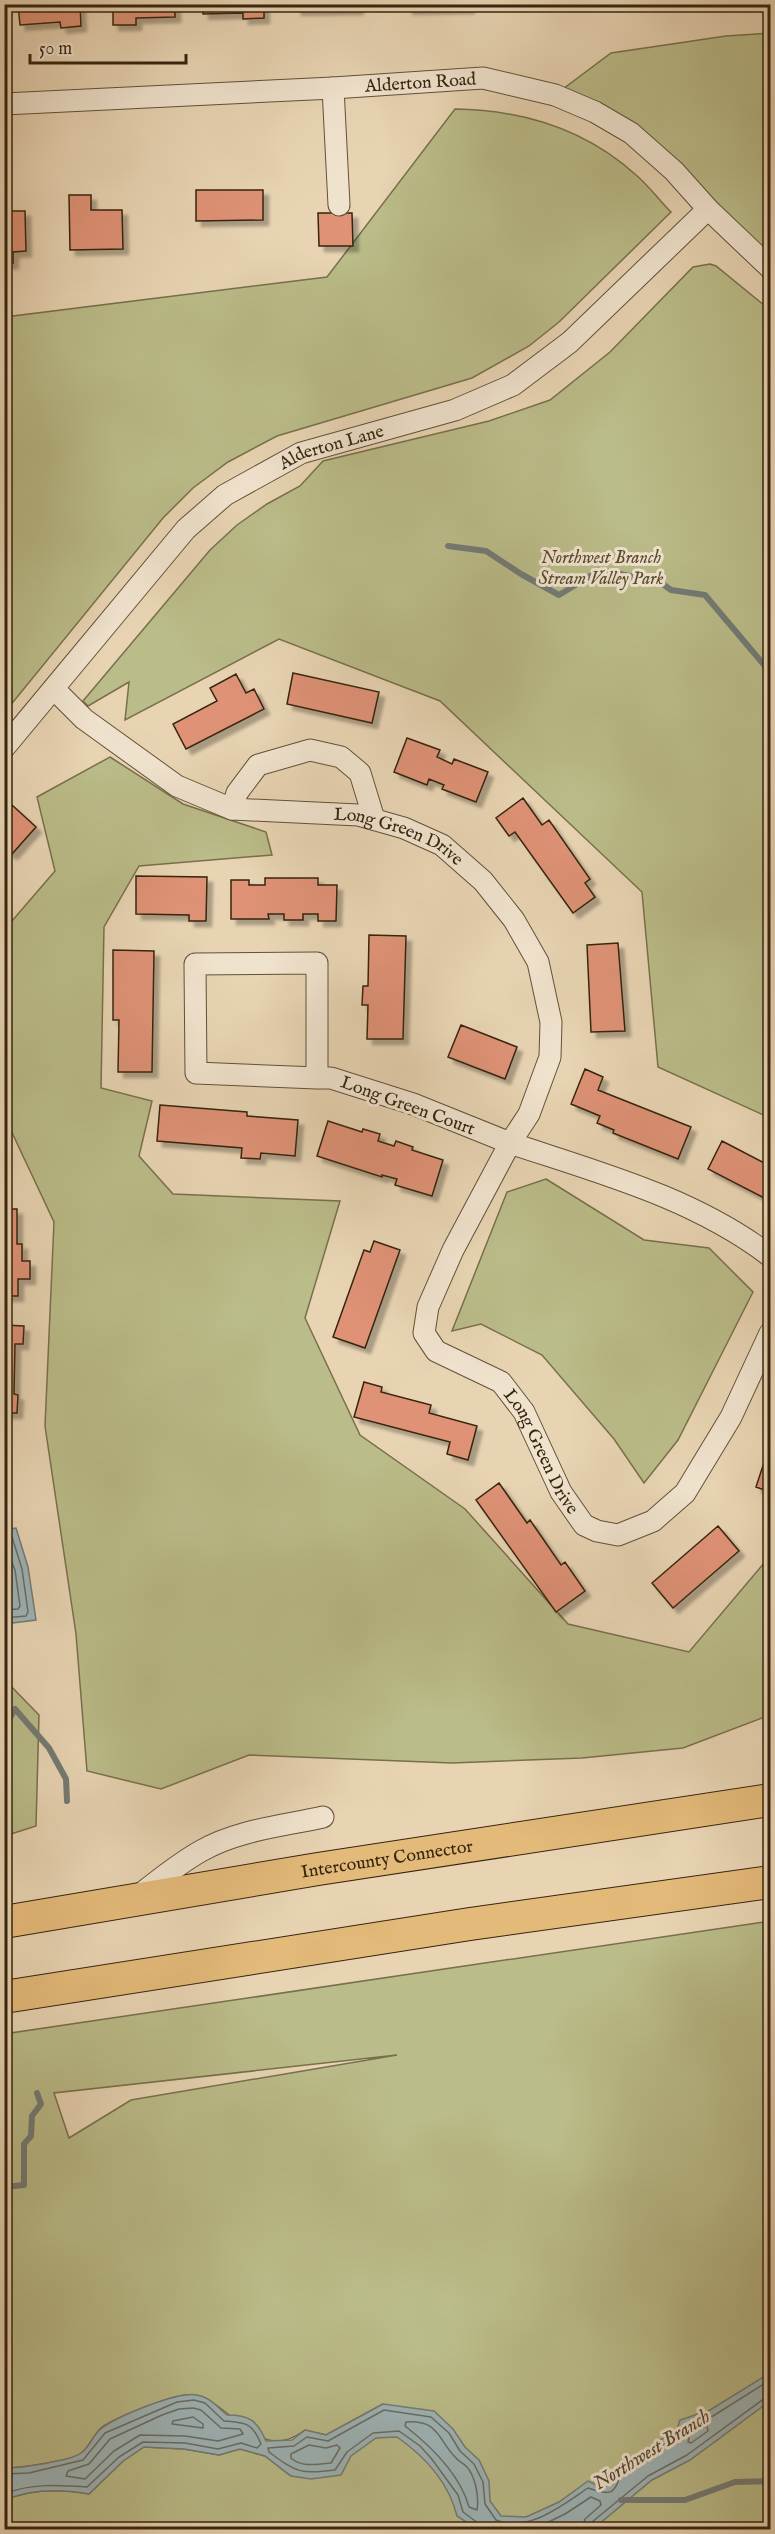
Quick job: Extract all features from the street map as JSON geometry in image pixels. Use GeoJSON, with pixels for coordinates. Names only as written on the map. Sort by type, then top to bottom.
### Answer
{"type":"FeatureCollection","features":[{"type":"Feature","properties":{"kind":"highway","name":"Intercounty Connector"},"geometry":{"type":"LineString","coordinates":[[4,1922],[318,1869],[771,1800]]}},
{"type":"Feature","properties":{"kind":"highway"},"geometry":{"type":"LineString","coordinates":[[4,1997],[470,1924],[771,1882]]}},
{"type":"Feature","properties":{"kind":"street","name":"Alderton Road"},"geometry":{"type":"LineString","coordinates":[[4,104],[333,88],[483,78],[555,94],[595,112],[631,133],[674,171],[708,208],[771,268]]}},
{"type":"Feature","properties":{"kind":"street"},"geometry":{"type":"LineString","coordinates":[[333,88],[339,204]]}},
{"type":"Feature","properties":{"kind":"street","name":"Alderton Lane"},"geometry":{"type":"LineString","coordinates":[[4,748],[186,529],[225,495],[301,453],[455,410],[513,384],[570,342],[708,208]]}},
{"type":"Feature","properties":{"kind":"street","name":"Long Green Drive"},"geometry":{"type":"LineString","coordinates":[[54,689],[84,719],[177,786],[232,809],[358,815],[404,828],[442,845],[483,881],[514,920],[538,962],[550,1022],[550,1057],[529,1114],[510,1143],[453,1250],[428,1307],[424,1333],[436,1351],[501,1382],[524,1412],[561,1492],[584,1525],[597,1531],[618,1535],[653,1521],[686,1493],[731,1417],[771,1333]]}},
{"type":"Feature","properties":{"kind":"street"},"geometry":{"type":"LineString","coordinates":[[232,809],[237,793],[258,765],[310,750],[341,757],[360,773],[374,819]]}},
{"type":"Feature","properties":{"kind":"street","name":"Long Green Court"},"geometry":{"type":"LineString","coordinates":[[317,1078],[317,963],[195,964],[196,1073],[317,1078],[331,1078],[413,1104],[510,1143]]}},
{"type":"Feature","properties":{"kind":"street"},"geometry":{"type":"LineString","coordinates":[[510,1143],[664,1195],[742,1236],[771,1256]]}},
{"type":"Feature","properties":{"kind":"street"},"geometry":{"type":"LineString","coordinates":[[133,1900],[202,1850],[241,1835],[323,1817]]}},
{"type":"Feature","properties":{"kind":"green space"},"geometry":{"type":"Polygon","coordinates":[[[770,33],[770,268],[674,171],[555,95],[611,53],[726,36],[770,33]]]}},
{"type":"Feature","properties":{"kind":"green space"},"geometry":{"type":"Polygon","coordinates":[[[455,109],[480,110],[528,118],[574,134],[596,145],[641,179],[671,212],[559,322],[529,346],[472,378],[277,436],[228,462],[193,488],[163,518],[5,712],[5,317],[327,277],[455,109]]]}},
{"type":"Feature","properties":{"kind":"green space","name":"Northwest Branch Stream Valley Park"},"geometry":{"type":"Polygon","coordinates":[[[710,264],[716,266],[770,310],[770,1118],[658,1067],[642,892],[440,701],[279,639],[125,720],[129,682],[88,706],[83,701],[210,550],[237,525],[267,504],[300,486],[323,461],[489,421],[550,400],[610,352],[693,267],[710,264]]]}},
{"type":"Feature","properties":{"kind":"green space"},"geometry":{"type":"Polygon","coordinates":[[[110,757],[183,804],[266,832],[272,855],[139,866],[104,927],[101,1088],[152,1101],[139,1156],[173,1194],[340,1201],[305,1318],[360,1435],[465,1509],[568,1624],[689,1652],[770,1556],[770,1715],[683,1748],[582,1758],[452,1763],[249,1755],[161,1789],[87,1771],[76,1634],[45,1426],[54,1222],[5,1122],[5,929],[55,871],[37,797],[110,757]]]}},
{"type":"Feature","properties":{"kind":"green space"},"geometry":{"type":"Polygon","coordinates":[[[546,1179],[644,1240],[709,1248],[753,1292],[678,1440],[644,1483],[614,1439],[542,1355],[481,1324],[452,1331],[507,1192],[546,1179]]]}},
{"type":"Feature","properties":{"kind":"green space"},"geometry":{"type":"Polygon","coordinates":[[[4,1679],[39,1715],[36,1826],[5,1836],[4,1679]]]}},
{"type":"Feature","properties":{"kind":"green space"},"geometry":{"type":"Polygon","coordinates":[[[770,1921],[770,2529],[5,2529],[5,2500],[46,2491],[89,2494],[123,2461],[144,2447],[184,2449],[219,2455],[240,2449],[265,2456],[291,2476],[383,2404],[326,2435],[305,2430],[287,2440],[271,2440],[256,2435],[215,2404],[201,2397],[178,2396],[107,2424],[98,2431],[84,2451],[75,2457],[44,2464],[5,2468],[4,2034],[770,1921]],[[397,2055],[54,2093],[69,2138],[131,2100],[397,2055]]]}},
{"type":"Feature","properties":{"kind":"water"},"geometry":{"type":"Polygon","coordinates":[[[16,1528],[28,1567],[36,1620],[5,1624],[5,1530],[16,1528]]]}},
{"type":"Feature","properties":{"kind":"water","name":"Northwest Branch"},"geometry":{"type":"Polygon","coordinates":[[[770,2373],[770,2401],[690,2460],[652,2480],[593,2529],[477,2529],[457,2516],[448,2492],[434,2471],[397,2437],[376,2438],[351,2456],[341,2475],[311,2479],[291,2476],[265,2456],[240,2449],[219,2455],[184,2449],[144,2447],[123,2461],[89,2494],[46,2491],[5,2500],[5,2468],[44,2464],[75,2456],[84,2450],[99,2431],[121,2417],[176,2397],[197,2395],[210,2400],[227,2415],[241,2416],[251,2420],[259,2428],[266,2441],[292,2440],[305,2430],[326,2435],[383,2404],[434,2411],[453,2429],[465,2447],[479,2460],[489,2481],[490,2501],[501,2516],[526,2517],[559,2502],[588,2481],[603,2488],[613,2482],[616,2467],[677,2430],[680,2420],[710,2410],[770,2373]]]}},
{"type":"Feature","properties":{"kind":"building"},"geometry":{"type":"Polygon","coordinates":[[[18,4],[80,4],[81,26],[61,28],[60,22],[20,25],[18,4]]]}},
{"type":"Feature","properties":{"kind":"building"},"geometry":{"type":"Polygon","coordinates":[[[113,4],[175,4],[175,17],[136,18],[136,25],[113,25],[113,4]]]}},
{"type":"Feature","properties":{"kind":"building"},"geometry":{"type":"Polygon","coordinates":[[[203,4],[264,4],[264,18],[243,19],[243,13],[203,14],[203,4]]]}},
{"type":"Feature","properties":{"kind":"building"},"geometry":{"type":"Polygon","coordinates":[[[296,4],[358,4],[358,9],[296,10],[296,4]]]}},
{"type":"Feature","properties":{"kind":"building"},"geometry":{"type":"Polygon","coordinates":[[[407,4],[469,4],[469,8],[407,9],[407,4]]]}},
{"type":"Feature","properties":{"kind":"building"},"geometry":{"type":"Polygon","coordinates":[[[196,190],[263,190],[263,220],[196,221],[196,190]]]}},
{"type":"Feature","properties":{"kind":"building"},"geometry":{"type":"Polygon","coordinates":[[[69,195],[91,195],[91,210],[122,210],[123,249],[70,250],[69,195]]]}},
{"type":"Feature","properties":{"kind":"building"},"geometry":{"type":"Polygon","coordinates":[[[4,211],[25,211],[26,251],[13,252],[13,263],[4,264],[4,211]]]}},
{"type":"Feature","properties":{"kind":"building"},"geometry":{"type":"Polygon","coordinates":[[[318,213],[352,213],[353,246],[319,246],[318,213]]]}},
{"type":"Feature","properties":{"kind":"building"},"geometry":{"type":"Polygon","coordinates":[[[293,673],[379,692],[372,723],[287,704],[293,673]]]}},
{"type":"Feature","properties":{"kind":"building"},"geometry":{"type":"Polygon","coordinates":[[[236,674],[246,693],[254,689],[264,709],[186,749],[173,724],[217,701],[210,688],[236,674]]]}},
{"type":"Feature","properties":{"kind":"building"},"geometry":{"type":"Polygon","coordinates":[[[407,738],[440,750],[437,757],[452,764],[454,759],[488,772],[476,802],[442,789],[444,785],[429,779],[427,785],[394,772],[407,738]]]}},
{"type":"Feature","properties":{"kind":"building"},"geometry":{"type":"Polygon","coordinates":[[[523,798],[542,825],[549,820],[590,879],[585,883],[595,897],[573,913],[515,832],[509,836],[496,818],[523,798]]]}},
{"type":"Feature","properties":{"kind":"building"},"geometry":{"type":"Polygon","coordinates":[[[12,805],[36,827],[12,854],[4,850],[4,814],[12,805]]]}},
{"type":"Feature","properties":{"kind":"building"},"geometry":{"type":"Polygon","coordinates":[[[136,876],[207,877],[206,921],[189,921],[189,915],[136,914],[136,876]]]}},
{"type":"Feature","properties":{"kind":"building"},"geometry":{"type":"Polygon","coordinates":[[[265,878],[318,878],[318,885],[337,885],[336,921],[318,921],[318,914],[303,914],[303,920],[284,920],[284,914],[268,914],[269,919],[231,919],[231,880],[249,880],[249,885],[265,885],[265,878]]]}},
{"type":"Feature","properties":{"kind":"building"},"geometry":{"type":"Polygon","coordinates":[[[369,935],[406,936],[403,1039],[367,1039],[368,1005],[362,1005],[363,986],[368,986],[369,935]]]}},
{"type":"Feature","properties":{"kind":"building"},"geometry":{"type":"Polygon","coordinates":[[[618,943],[625,1031],[591,1032],[587,945],[618,943]]]}},
{"type":"Feature","properties":{"kind":"building"},"geometry":{"type":"Polygon","coordinates":[[[113,950],[154,951],[152,1072],[118,1072],[119,1020],[113,1020],[113,950]]]}},
{"type":"Feature","properties":{"kind":"building"},"geometry":{"type":"Polygon","coordinates":[[[461,1025],[517,1047],[505,1079],[448,1057],[461,1025]]]}},
{"type":"Feature","properties":{"kind":"building"},"geometry":{"type":"Polygon","coordinates":[[[585,1069],[603,1077],[598,1090],[691,1127],[678,1159],[613,1133],[614,1130],[597,1123],[600,1116],[571,1104],[585,1069]]]}},
{"type":"Feature","properties":{"kind":"building"},"geometry":{"type":"Polygon","coordinates":[[[160,1105],[247,1112],[247,1116],[298,1120],[295,1156],[261,1153],[260,1159],[241,1158],[242,1148],[157,1141],[160,1105]]]}},
{"type":"Feature","properties":{"kind":"building"},"geometry":{"type":"Polygon","coordinates":[[[328,1121],[362,1132],[363,1129],[380,1134],[378,1141],[394,1146],[396,1141],[413,1147],[412,1150],[443,1160],[432,1196],[395,1185],[397,1179],[382,1175],[382,1177],[317,1156],[328,1121]]]}},
{"type":"Feature","properties":{"kind":"building"},"geometry":{"type":"Polygon","coordinates":[[[722,1141],[770,1166],[770,1201],[708,1169],[722,1141]]]}},
{"type":"Feature","properties":{"kind":"building"},"geometry":{"type":"Polygon","coordinates":[[[4,1209],[17,1209],[17,1244],[22,1244],[22,1261],[30,1261],[30,1279],[18,1279],[18,1296],[4,1296],[4,1209]]]}},
{"type":"Feature","properties":{"kind":"building"},"geometry":{"type":"Polygon","coordinates":[[[374,1241],[400,1250],[365,1348],[333,1337],[364,1250],[370,1252],[374,1241]]]}},
{"type":"Feature","properties":{"kind":"building"},"geometry":{"type":"Polygon","coordinates":[[[4,1325],[24,1326],[23,1344],[15,1344],[14,1394],[18,1395],[17,1413],[4,1413],[4,1325]]]}},
{"type":"Feature","properties":{"kind":"building"},"geometry":{"type":"Polygon","coordinates":[[[364,1382],[382,1387],[381,1392],[431,1405],[429,1413],[477,1426],[468,1460],[447,1454],[450,1442],[354,1417],[364,1382]]]}},
{"type":"Feature","properties":{"kind":"building"},"geometry":{"type":"Polygon","coordinates":[[[770,1444],[770,1492],[756,1487],[770,1444]]]}},
{"type":"Feature","properties":{"kind":"building"},"geometry":{"type":"Polygon","coordinates":[[[499,1483],[527,1523],[530,1520],[561,1565],[565,1562],[585,1591],[556,1612],[476,1500],[499,1483]]]}},
{"type":"Feature","properties":{"kind":"building"},"geometry":{"type":"Polygon","coordinates":[[[718,1526],[739,1551],[673,1608],[652,1583],[718,1526]]]}},
{"type":"Feature","properties":{"kind":"waterway"},"geometry":{"type":"LineString","coordinates":[[448,546],[486,551],[559,595],[600,570],[660,582],[671,590],[705,595],[770,672]]}},
{"type":"Feature","properties":{"kind":"waterway"},"geometry":{"type":"LineString","coordinates":[[4,1728],[15,1709],[49,1748],[66,1779],[67,1801]]}},
{"type":"Feature","properties":{"kind":"waterway"},"geometry":{"type":"LineString","coordinates":[[4,2187],[24,2185],[24,2144],[31,2136],[32,2116],[41,2104],[37,2093]]}},
{"type":"Feature","properties":{"kind":"waterway"},"geometry":{"type":"LineString","coordinates":[[621,2500],[685,2500],[735,2482],[770,2481]]}}]}
